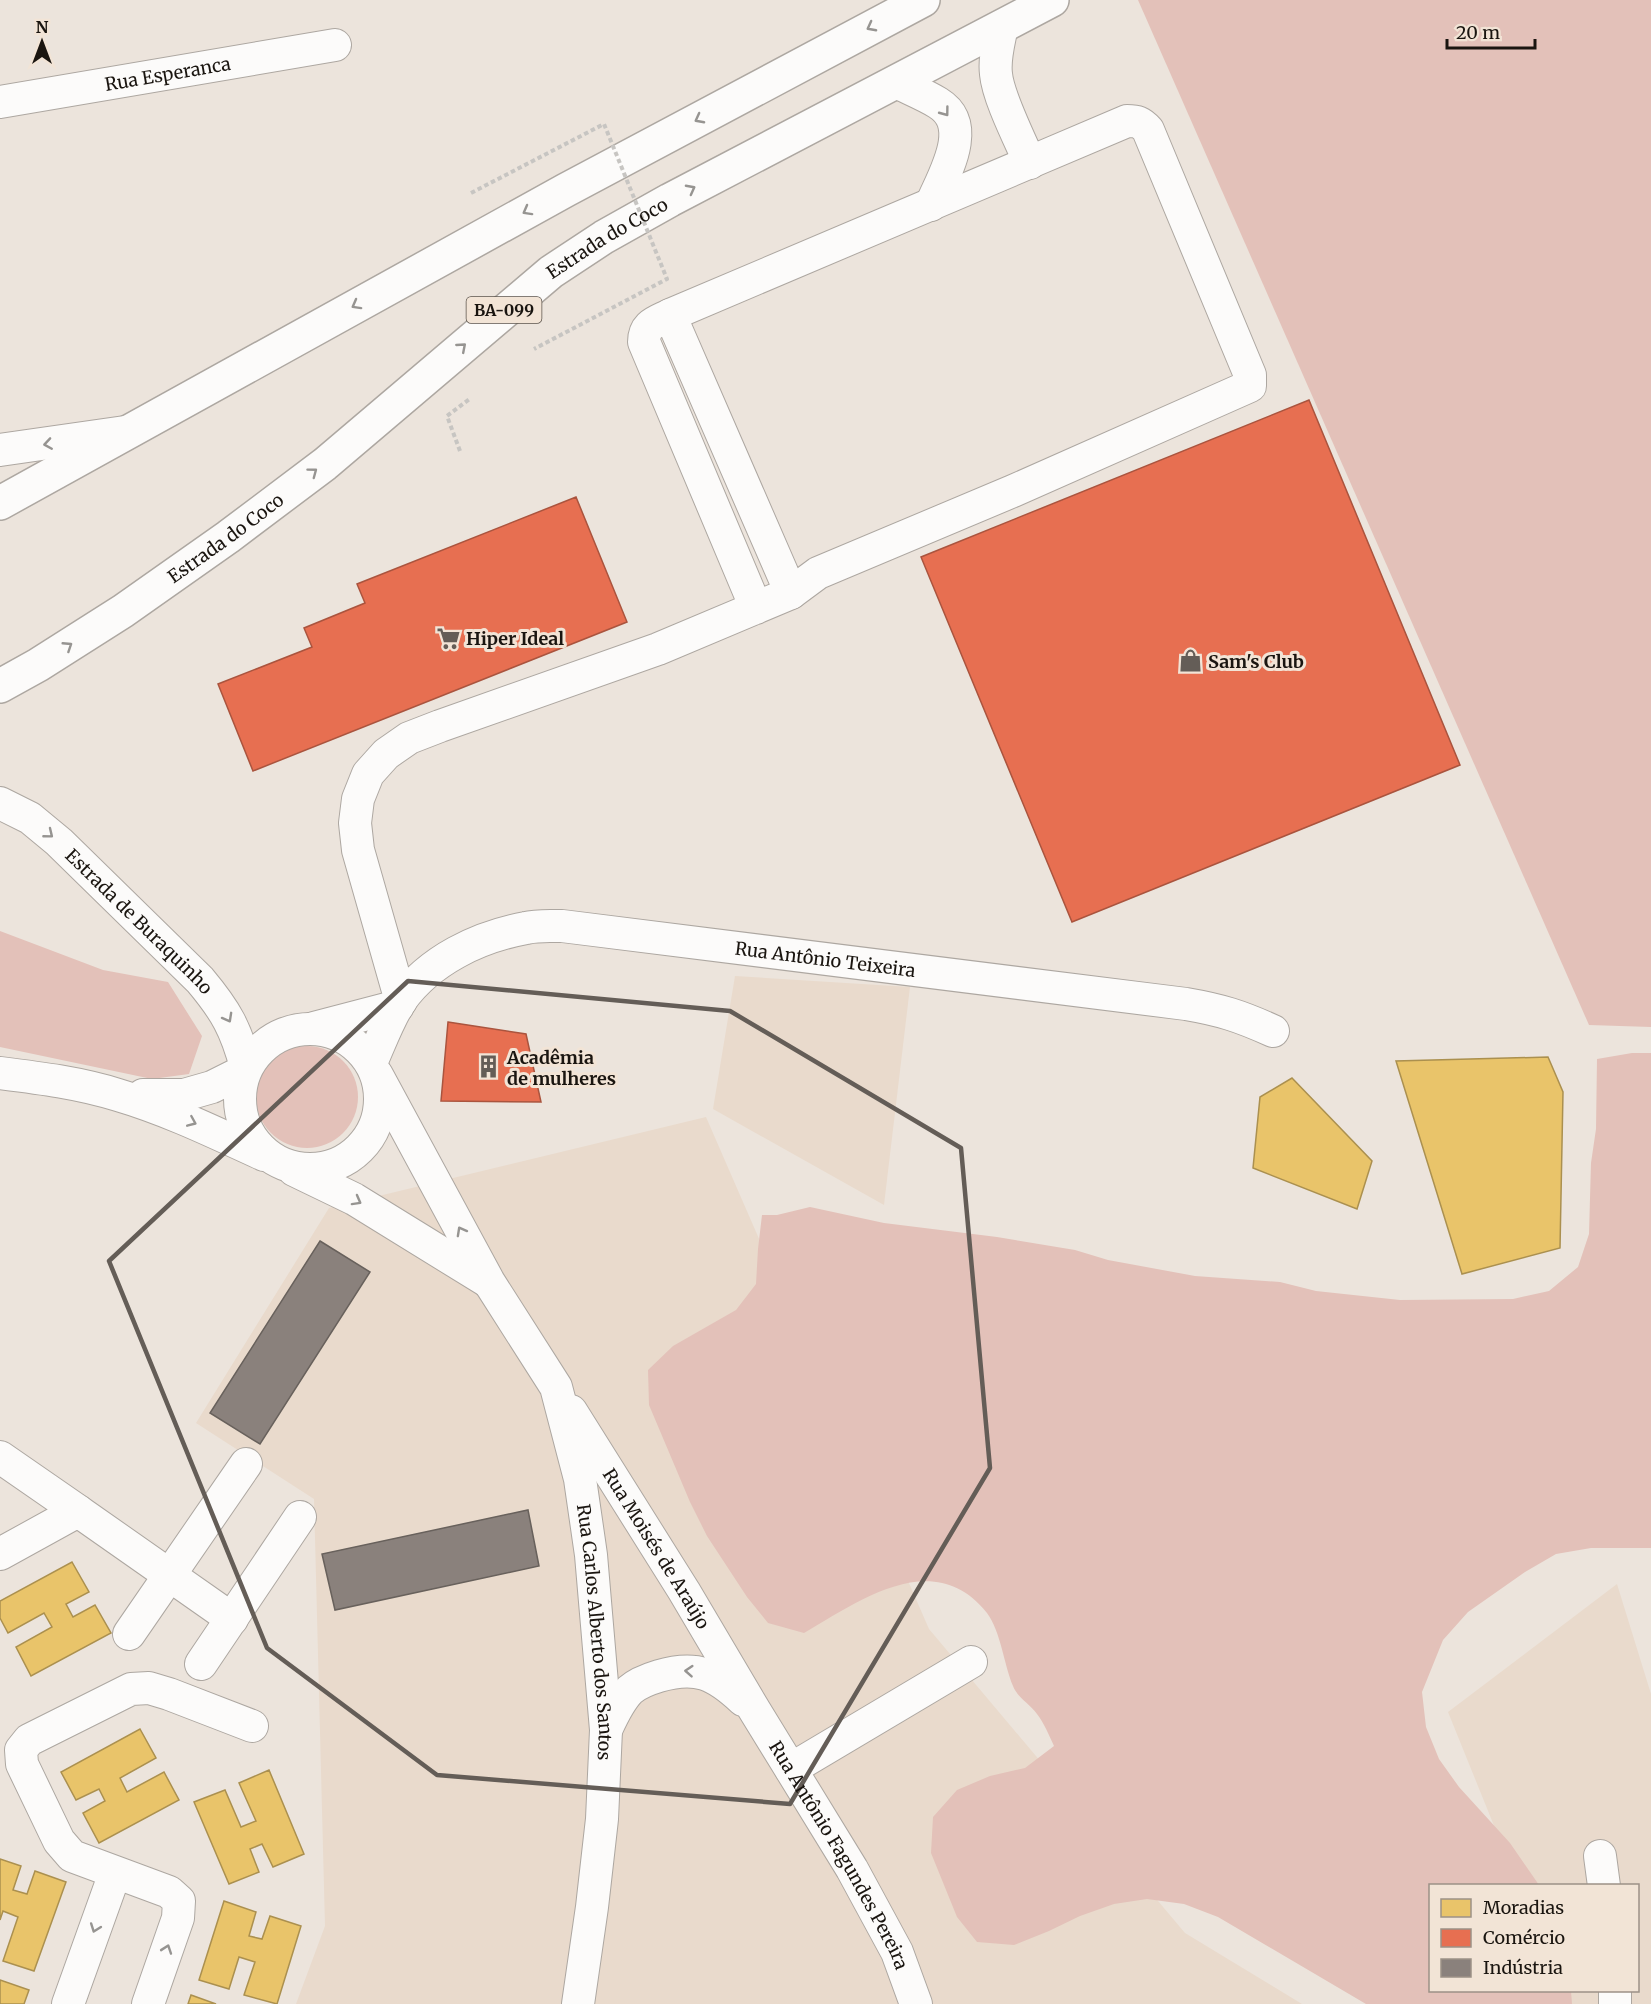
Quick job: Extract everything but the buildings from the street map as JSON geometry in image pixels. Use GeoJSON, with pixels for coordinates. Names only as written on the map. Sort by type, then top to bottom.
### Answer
{"type":"FeatureCollection","features":[{"type":"Feature","properties":{"kind":"highway"},"geometry":{"type":"LineString","coordinates":[[0,503],[566,190],[923,0]]}},
{"type":"Feature","properties":{"kind":"highway","name":"Estrada do Coco"},"geometry":{"type":"LineString","coordinates":[[0,686],[38,665],[123,611],[228,537],[316,470],[551,272],[604,237],[670,200],[1052,0]]}},
{"type":"Feature","properties":{"kind":"highway"},"geometry":{"type":"LineString","coordinates":[[0,671],[38,665]]}},
{"type":"Feature","properties":{"kind":"street"},"geometry":{"type":"LineString","coordinates":[[1002,26],[996,74],[1030,163]]}},
{"type":"Feature","properties":{"kind":"street","name":"Rua Esperanca"},"geometry":{"type":"LineString","coordinates":[[0,102],[335,45]]}},
{"type":"Feature","properties":{"kind":"street"},"geometry":{"type":"LineString","coordinates":[[896,82],[939,103],[947,111],[956,128],[956,141],[952,155],[931,205]]}},
{"type":"Feature","properties":{"kind":"street"},"geometry":{"type":"LineString","coordinates":[[314,1028],[334,1032],[352,1042],[374,1069],[381,1098],[378,1120],[367,1140],[351,1156],[330,1166],[308,1169],[280,1162],[258,1147],[246,1131],[240,1112],[239,1091],[245,1069],[258,1051],[273,1038],[293,1030],[314,1028],[400,1003],[358,850],[355,823],[358,799],[368,774],[386,754],[409,738],[626,662],[756,608],[791,593],[818,573],[1250,386],[1250,375],[1148,130],[1142,124],[1127,121],[670,315],[647,327],[644,342],[756,608]]}},
{"type":"Feature","properties":{"kind":"street"},"geometry":{"type":"LineString","coordinates":[[670,315],[791,593]]}},
{"type":"Feature","properties":{"kind":"street"},"geometry":{"type":"LineString","coordinates":[[669,400],[700,387]]}},
{"type":"Feature","properties":{"kind":"street"},"geometry":{"type":"LineString","coordinates":[[0,450],[126,432]]}},
{"type":"Feature","properties":{"kind":"street"},"geometry":{"type":"LineString","coordinates":[[696,465],[728,451]]}},
{"type":"Feature","properties":{"kind":"street"},"geometry":{"type":"LineString","coordinates":[[723,530],[756,516]]}},
{"type":"Feature","properties":{"kind":"street","name":"Estrada de Buraquinho"},"geometry":{"type":"LineString","coordinates":[[0,803],[30,818],[59,842],[200,980],[219,1002],[232,1023],[239,1041],[245,1069]]}},
{"type":"Feature","properties":{"kind":"street","name":"Rua Antônio Teixeira"},"geometry":{"type":"LineString","coordinates":[[374,1069],[400,1003],[425,974],[453,953],[486,939],[527,927],[562,926],[1186,1004],[1240,1016],[1273,1031]]}},
{"type":"Feature","properties":{"kind":"street","name":"Rua Carlos Alberto dos Santos"},"geometry":{"type":"LineString","coordinates":[[118,1094],[184,1095],[212,1087],[245,1069]]}},
{"type":"Feature","properties":{"kind":"street","name":"Rua Carlos Alberto dos Santos"},"geometry":{"type":"LineString","coordinates":[[374,1069],[489,1282],[556,1388],[580,1479],[591,1555],[606,1730],[602,1819],[578,2004]]}},
{"type":"Feature","properties":{"kind":"street","name":"Rua Carlos Alberto dos Santos"},"geometry":{"type":"LineString","coordinates":[[0,1073],[73,1084],[118,1094],[170,1113],[280,1162],[354,1199],[489,1282]]}},
{"type":"Feature","properties":{"kind":"street","name":"Rua Moisés de Araújo"},"geometry":{"type":"LineString","coordinates":[[556,1388],[606,1463],[755,1711]]}},
{"type":"Feature","properties":{"kind":"street"},"geometry":{"type":"LineString","coordinates":[[0,1457],[232,1618]]}},
{"type":"Feature","properties":{"kind":"street"},"geometry":{"type":"LineString","coordinates":[[129,1634],[246,1464]]}},
{"type":"Feature","properties":{"kind":"street"},"geometry":{"type":"LineString","coordinates":[[0,1554],[78,1511]]}},
{"type":"Feature","properties":{"kind":"street"},"geometry":{"type":"LineString","coordinates":[[201,1664],[300,1517]]}},
{"type":"Feature","properties":{"kind":"street"},"geometry":{"type":"LineString","coordinates":[[791,1769],[971,1662]]}},
{"type":"Feature","properties":{"kind":"street"},"geometry":{"type":"LineString","coordinates":[[606,1730],[630,1690],[647,1679],[679,1670],[702,1672],[724,1683],[755,1711]]}},
{"type":"Feature","properties":{"kind":"street"},"geometry":{"type":"LineString","coordinates":[[148,2004],[178,1918],[179,1901],[169,1892],[72,1856],[59,1841],[22,1764],[21,1750],[29,1740],[131,1689],[149,1688],[169,1694],[252,1726]]}},
{"type":"Feature","properties":{"kind":"street","name":"Rua Antônio Fagundes Pereira"},"geometry":{"type":"LineString","coordinates":[[755,1711],[852,1869],[891,1942],[916,2004]]}},
{"type":"Feature","properties":{"kind":"street"},"geometry":{"type":"LineString","coordinates":[[68,2004],[115,1873]]}},
{"type":"Feature","properties":{"kind":"path"},"geometry":{"type":"LineString","coordinates":[[471,193],[604,124],[666,279],[534,349]]}},
{"type":"Feature","properties":{"kind":"path"},"geometry":{"type":"LineString","coordinates":[[460,451],[447,416],[471,398]]}},
{"type":"Feature","properties":{"kind":"highlighted area"},"geometry":{"type":"Polygon","coordinates":[[[408,981],[730,1011],[961,1148],[990,1468],[790,1804],[437,1775],[267,1648],[109,1261],[408,981]]]}},
{"type":"Feature","properties":{"kind":"shaded area"},"geometry":{"type":"Polygon","coordinates":[[[1138,0],[1651,0],[1651,1027],[1589,1025],[1138,0]]]}},
{"type":"Feature","properties":{"kind":"shaded area"},"geometry":{"type":"Polygon","coordinates":[[[0,931],[103,970],[168,982],[202,1036],[189,1074],[152,1079],[0,1047],[0,931]]]}},
{"type":"Feature","properties":{"kind":"shaded area"},"geometry":{"type":"Polygon","coordinates":[[[735,976],[910,987],[884,1205],[713,1109],[735,976]]]}},
{"type":"Feature","properties":{"kind":"shaded area"},"geometry":{"type":"Polygon","coordinates":[[[307,1046],[336,1054],[350,1068],[358,1097],[350,1126],[336,1140],[307,1148],[278,1140],[264,1126],[256,1097],[264,1068],[278,1054],[307,1046]]]}},
{"type":"Feature","properties":{"kind":"shaded area"},"geometry":{"type":"Polygon","coordinates":[[[1632,1053],[1651,1053],[1651,1548],[1591,1548],[1556,1554],[1525,1572],[1468,1612],[1443,1640],[1422,1692],[1426,1727],[1439,1759],[1459,1787],[1510,1843],[1538,1884],[1429,1884],[1429,1992],[1571,1992],[1572,2004],[1366,2004],[1218,1917],[1184,1904],[1147,1899],[1114,1904],[1014,1945],[977,1942],[957,1917],[931,1853],[933,1817],[957,1790],[990,1776],[1025,1768],[1054,1746],[1040,1718],[1015,1690],[992,1621],[966,1593],[944,1583],[920,1581],[896,1586],[872,1595],[804,1633],[768,1623],[747,1597],[707,1536],[690,1502],[649,1405],[648,1370],[673,1346],[736,1310],[756,1284],[762,1215],[777,1215],[810,1207],[884,1223],[997,1237],[1075,1250],[1108,1260],[1195,1276],[1280,1282],[1316,1291],[1400,1300],[1513,1299],[1549,1291],[1578,1267],[1589,1234],[1591,1163],[1596,1129],[1597,1059],[1632,1053]]]}},
{"type":"Feature","properties":{"kind":"shaded area"},"geometry":{"type":"Polygon","coordinates":[[[706,1117],[929,1629],[1185,1933],[1302,2004],[296,2004],[325,1926],[314,1499],[196,1423],[329,1208],[706,1117]]]}},
{"type":"Feature","properties":{"kind":"shaded area"},"geometry":{"type":"Polygon","coordinates":[[[1617,1584],[1651,1694],[1651,2004],[1560,2004],[1556,1992],[1639,1992],[1639,1884],[1518,1884],[1448,1712],[1617,1584]]]}},
{"type":"Feature","properties":{"kind":"place","name":"Hiper Ideal"},"geometry":{"type":"Point","coordinates":[448,638]}},
{"type":"Feature","properties":{"kind":"place","name":"Sam's Club"},"geometry":{"type":"Point","coordinates":[1190,661]}},
{"type":"Feature","properties":{"kind":"place","name":"Acadêmia de mulheres"},"geometry":{"type":"Point","coordinates":[489,1067]}}]}
